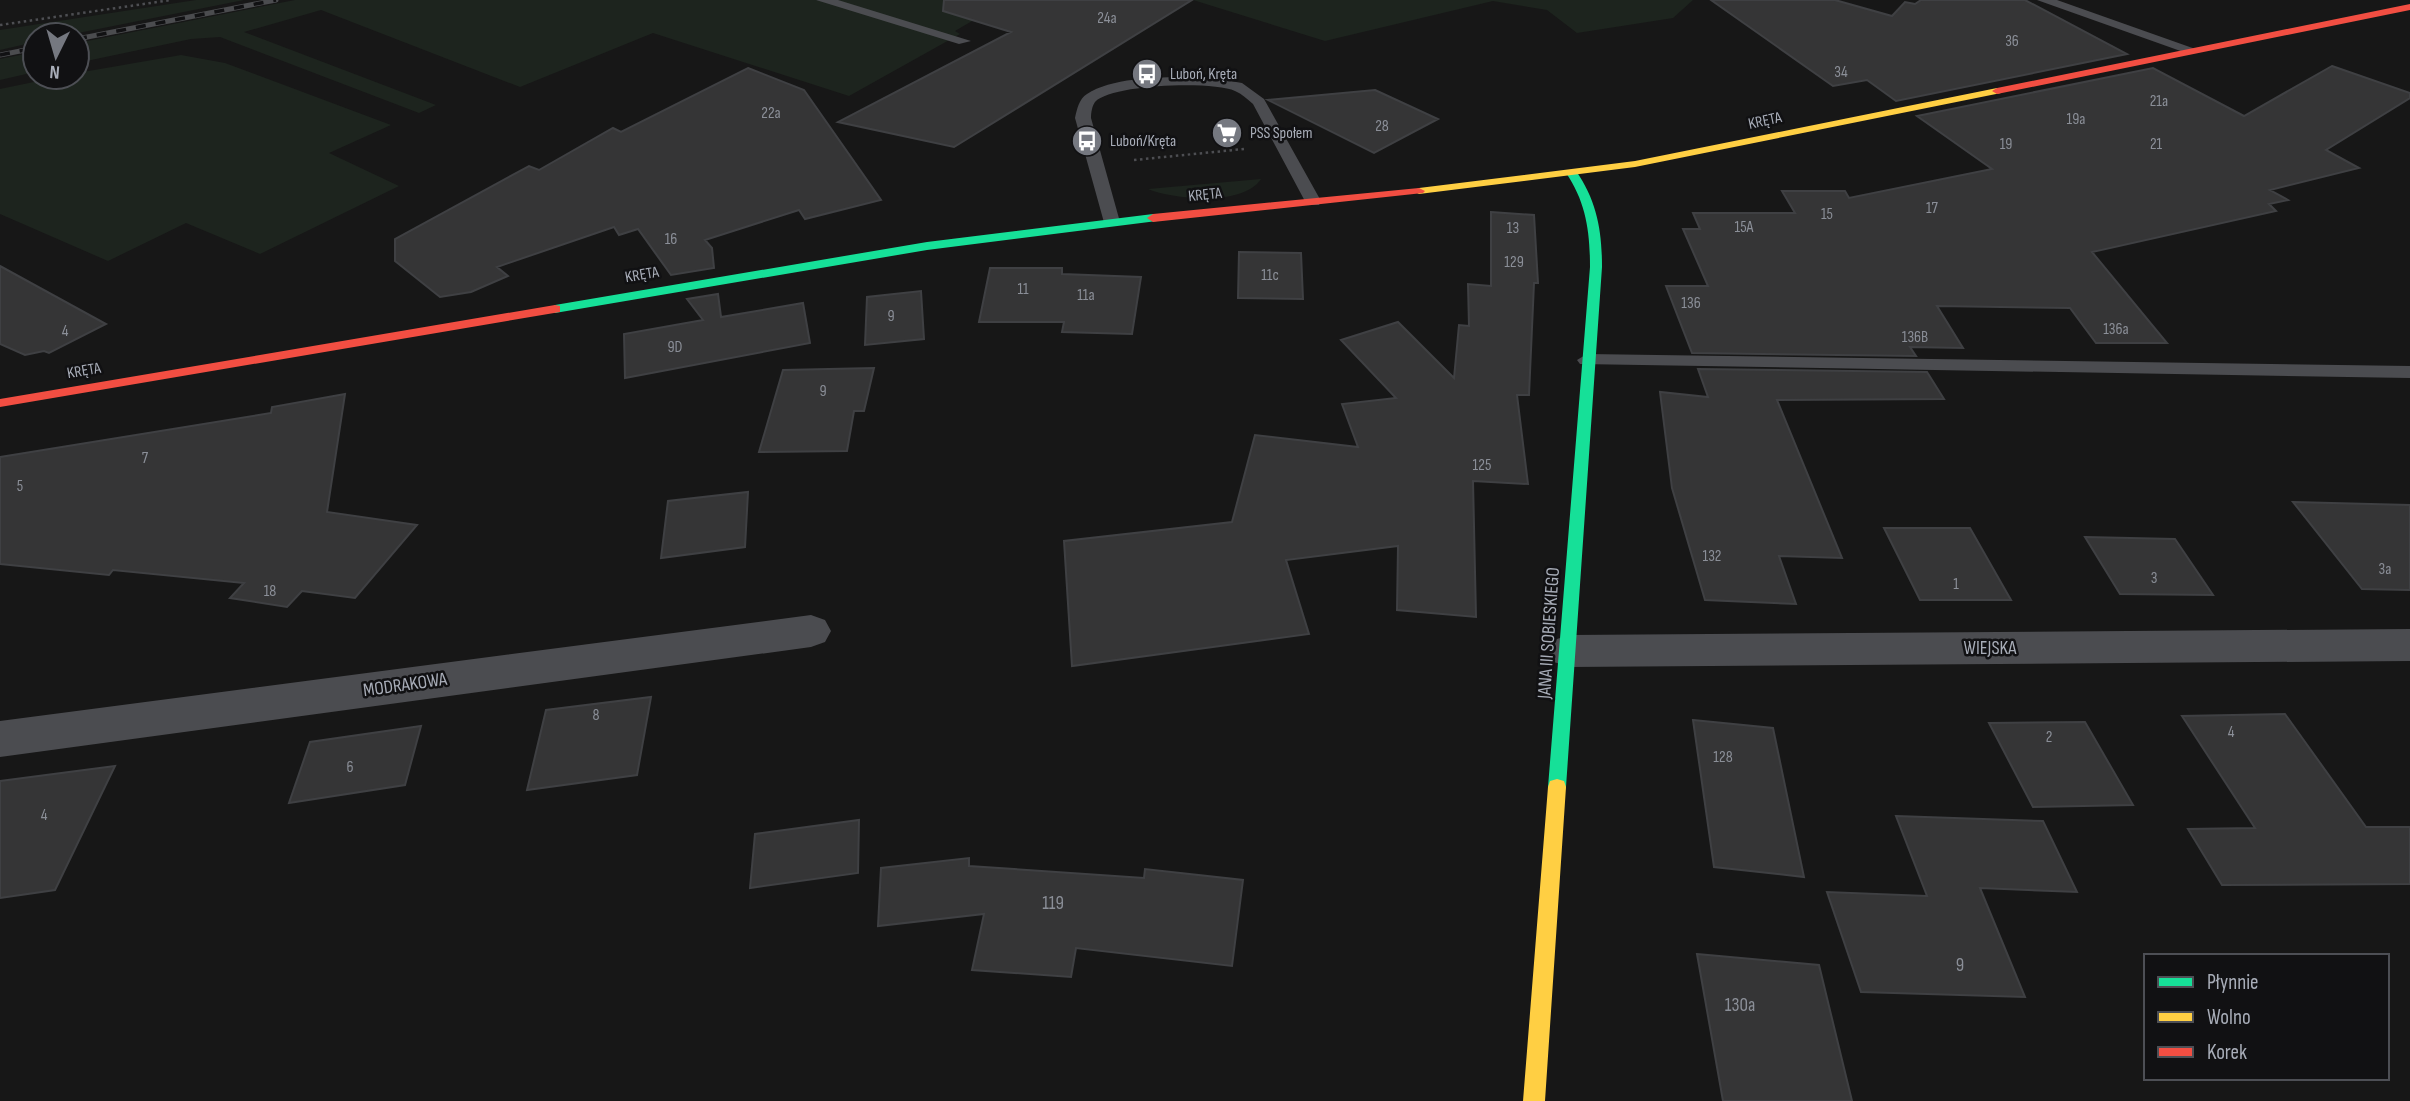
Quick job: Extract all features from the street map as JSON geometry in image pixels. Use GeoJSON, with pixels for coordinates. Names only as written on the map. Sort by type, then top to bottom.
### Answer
{"type":"FeatureCollection","features":[{"type":"Feature","properties":{"kind":"street","name":"KRĘTA"},"geometry":{"type":"LineString","coordinates":[[0,403],[949,242],[1572,173],[1698,153],[2410,7]]}},
{"type":"Feature","properties":{"kind":"street","name":"JANA III SOBIESKIEGO"},"geometry":{"type":"LineString","coordinates":[[1534,1101],[1569,651],[1596,227],[1591,200],[1572,173]]}},
{"type":"Feature","properties":{"kind":"street","name":"MODRAKOWA"},"geometry":{"type":"LineString","coordinates":[[0,738],[811,632]]}},
{"type":"Feature","properties":{"kind":"street","name":"WIEJSKA"},"geometry":{"type":"LineString","coordinates":[[1569,651],[2410,645]]}},
{"type":"Feature","properties":{"kind":"lane"},"geometry":{"type":"LineString","coordinates":[[823,0],[964,41]]}},
{"type":"Feature","properties":{"kind":"lane"},"geometry":{"type":"LineString","coordinates":[[2044,0],[2194,51]]}},
{"type":"Feature","properties":{"kind":"lane"},"geometry":{"type":"LineString","coordinates":[[1111,222],[1085,130],[1084,108],[1091,99],[1115,89],[1201,82],[1237,86],[1259,102],[1313,201]]}},
{"type":"Feature","properties":{"kind":"lane"},"geometry":{"type":"LineString","coordinates":[[1587,360],[2410,372]]}},
{"type":"Feature","properties":{"kind":"path"},"geometry":{"type":"LineString","coordinates":[[0,25],[171,0]]}},
{"type":"Feature","properties":{"kind":"path"},"geometry":{"type":"LineString","coordinates":[[1094,164],[1281,145]]}},
{"type":"Feature","properties":{"kind":"shaded area"},"geometry":{"type":"Polygon","coordinates":[[[196,0],[244,0],[91,30],[91,21],[59,21],[196,0]]]}},
{"type":"Feature","properties":{"kind":"shaded area"},"geometry":{"type":"Polygon","coordinates":[[[295,0],[1008,0],[955,31],[960,34],[849,96],[653,33],[520,87],[321,10],[244,32],[436,105],[419,113],[220,37],[191,39],[91,60],[91,40],[295,0]]]}},
{"type":"Feature","properties":{"kind":"shaded area"},"geometry":{"type":"Polygon","coordinates":[[[1193,0],[1693,0],[1673,18],[1577,33],[1547,10],[1493,1],[1325,41],[1193,0]]]}},
{"type":"Feature","properties":{"kind":"shaded area"},"geometry":{"type":"Polygon","coordinates":[[[21,27],[21,45],[0,50],[0,30],[21,27]]]}},
{"type":"Feature","properties":{"kind":"shaded area"},"geometry":{"type":"Polygon","coordinates":[[[21,55],[21,75],[0,80],[0,59],[21,55]]]}},
{"type":"Feature","properties":{"kind":"shaded area"},"geometry":{"type":"Polygon","coordinates":[[[181,55],[225,63],[391,125],[329,153],[399,186],[260,254],[186,223],[108,261],[0,214],[0,89],[21,85],[21,91],[91,91],[91,71],[181,55]]]}},
{"type":"Feature","properties":{"kind":"shaded area"},"geometry":{"type":"Polygon","coordinates":[[[1261,179],[1240,194],[1225,197],[1191,198],[1148,189],[1261,179]]]}},
{"type":"Feature","properties":{"kind":"building"},"geometry":{"type":"Polygon","coordinates":[[[944,0],[1192,0],[954,147],[838,122],[1011,32],[943,11],[944,0]]]}},
{"type":"Feature","properties":{"kind":"building"},"geometry":{"type":"Polygon","coordinates":[[[1711,0],[1835,0],[1892,16],[1905,2],[1915,4],[1921,0],[2025,0],[2127,54],[1896,101],[1867,80],[1833,86],[1711,0]]]}},
{"type":"Feature","properties":{"kind":"building"},"geometry":{"type":"Polygon","coordinates":[[[2332,66],[2410,93],[2410,98],[2326,150],[2359,168],[2270,190],[2288,200],[2269,204],[2276,211],[2092,252],[2167,343],[2096,343],[2070,308],[1937,306],[1963,348],[1910,347],[1916,356],[1692,353],[1666,286],[1708,286],[1683,229],[1700,229],[1693,213],[1795,213],[1782,191],[1845,191],[1849,198],[1992,169],[1917,116],[2153,68],[2244,116],[2332,66]]]}},
{"type":"Feature","properties":{"kind":"building"},"geometry":{"type":"Polygon","coordinates":[[[748,68],[804,90],[881,200],[805,219],[799,210],[705,240],[712,248],[714,268],[671,275],[638,229],[619,235],[614,227],[497,267],[508,276],[471,292],[440,297],[395,261],[395,239],[529,166],[539,170],[613,128],[621,132],[748,68]]]}},
{"type":"Feature","properties":{"kind":"building"},"geometry":{"type":"Polygon","coordinates":[[[1375,90],[1438,119],[1374,153],[1268,100],[1375,90]]]}},
{"type":"Feature","properties":{"kind":"building"},"geometry":{"type":"Polygon","coordinates":[[[1491,212],[1534,215],[1538,283],[1534,283],[1529,395],[1517,395],[1528,484],[1473,481],[1476,617],[1397,610],[1398,546],[1286,560],[1309,634],[1072,666],[1064,541],[1232,522],[1255,435],[1358,447],[1342,404],[1396,398],[1341,340],[1398,322],[1454,378],[1459,325],[1469,326],[1468,284],[1491,286],[1491,212]]]}},
{"type":"Feature","properties":{"kind":"building"},"geometry":{"type":"Polygon","coordinates":[[[1239,252],[1301,253],[1303,299],[1238,298],[1239,252]]]}},
{"type":"Feature","properties":{"kind":"building"},"geometry":{"type":"Polygon","coordinates":[[[0,266],[106,324],[49,353],[44,351],[25,355],[0,344],[0,266]]]}},
{"type":"Feature","properties":{"kind":"building"},"geometry":{"type":"Polygon","coordinates":[[[990,268],[1062,268],[1062,274],[1141,277],[1132,334],[1062,332],[1064,322],[979,322],[990,268]]]}},
{"type":"Feature","properties":{"kind":"building"},"geometry":{"type":"Polygon","coordinates":[[[921,291],[924,339],[865,345],[867,297],[921,291]]]}},
{"type":"Feature","properties":{"kind":"building"},"geometry":{"type":"Polygon","coordinates":[[[718,294],[721,317],[803,303],[810,343],[625,378],[624,334],[703,320],[687,299],[718,294]]]}},
{"type":"Feature","properties":{"kind":"building"},"geometry":{"type":"Polygon","coordinates":[[[874,368],[864,411],[854,411],[847,451],[759,452],[783,370],[874,368]]]}},
{"type":"Feature","properties":{"kind":"building"},"geometry":{"type":"Polygon","coordinates":[[[1698,369],[1927,372],[1944,399],[1777,400],[1842,558],[1779,556],[1796,604],[1705,600],[1672,488],[1660,392],[1708,397],[1698,369]]]}},
{"type":"Feature","properties":{"kind":"building"},"geometry":{"type":"Polygon","coordinates":[[[345,394],[327,512],[417,525],[355,598],[302,591],[287,607],[230,598],[244,583],[113,570],[109,575],[0,564],[0,457],[271,413],[272,407],[345,394]]]}},
{"type":"Feature","properties":{"kind":"building"},"geometry":{"type":"Polygon","coordinates":[[[748,492],[745,547],[661,558],[668,501],[748,492]]]}},
{"type":"Feature","properties":{"kind":"building"},"geometry":{"type":"Polygon","coordinates":[[[2293,502],[2410,505],[2410,590],[2362,589],[2293,502]]]}},
{"type":"Feature","properties":{"kind":"building"},"geometry":{"type":"Polygon","coordinates":[[[1884,528],[1970,528],[2011,600],[1920,600],[1884,528]]]}},
{"type":"Feature","properties":{"kind":"building"},"geometry":{"type":"Polygon","coordinates":[[[2085,537],[2175,539],[2213,595],[2120,594],[2085,537]]]}},
{"type":"Feature","properties":{"kind":"building"},"geometry":{"type":"Polygon","coordinates":[[[651,697],[637,775],[527,790],[546,710],[651,697]]]}},
{"type":"Feature","properties":{"kind":"building"},"geometry":{"type":"Polygon","coordinates":[[[2285,714],[2366,827],[2410,827],[2410,884],[2222,885],[2188,829],[2255,828],[2182,716],[2285,714]]]}},
{"type":"Feature","properties":{"kind":"building"},"geometry":{"type":"Polygon","coordinates":[[[1693,720],[1773,728],[1804,877],[1714,867],[1693,720]]]}},
{"type":"Feature","properties":{"kind":"building"},"geometry":{"type":"Polygon","coordinates":[[[2085,722],[2133,805],[2033,807],[1989,723],[2085,722]]]}},
{"type":"Feature","properties":{"kind":"building"},"geometry":{"type":"Polygon","coordinates":[[[421,726],[405,785],[289,803],[310,742],[421,726]]]}},
{"type":"Feature","properties":{"kind":"building"},"geometry":{"type":"Polygon","coordinates":[[[115,766],[55,890],[0,898],[0,781],[115,766]]]}},
{"type":"Feature","properties":{"kind":"building"},"geometry":{"type":"Polygon","coordinates":[[[1896,816],[2043,821],[2077,892],[1980,888],[2025,997],[1861,992],[1827,892],[1927,896],[1896,816]]]}},
{"type":"Feature","properties":{"kind":"building"},"geometry":{"type":"Polygon","coordinates":[[[859,820],[858,873],[750,888],[755,834],[859,820]]]}},
{"type":"Feature","properties":{"kind":"building"},"geometry":{"type":"Polygon","coordinates":[[[969,858],[969,866],[1144,878],[1145,869],[1243,880],[1232,966],[1076,948],[1071,977],[972,970],[984,914],[878,926],[881,868],[969,858]]]}},
{"type":"Feature","properties":{"kind":"building"},"geometry":{"type":"Polygon","coordinates":[[[1697,954],[1819,965],[1852,1101],[1723,1101],[1697,954]]]}},
{"type":"Feature","properties":{"kind":"railway"},"geometry":{"type":"LineString","coordinates":[[91,36],[276,0]]}},
{"type":"Feature","properties":{"kind":"railway"},"geometry":{"type":"LineString","coordinates":[[0,55],[21,51]]}},
{"type":"Feature","properties":{"kind":"traffic: fast"},"geometry":{"type":"LineString","coordinates":[[1557,787],[1596,267],[1593,217],[1585,195],[1572,173]]}},
{"type":"Feature","properties":{"kind":"traffic: fast"},"geometry":{"type":"LineString","coordinates":[[555,309],[927,246],[1153,218]]}},
{"type":"Feature","properties":{"kind":"traffic: slow"},"geometry":{"type":"LineString","coordinates":[[1419,191],[1635,164],[1997,91]]}},
{"type":"Feature","properties":{"kind":"traffic: slow"},"geometry":{"type":"LineString","coordinates":[[1534,1101],[1557,787]]}},
{"type":"Feature","properties":{"kind":"traffic: jam"},"geometry":{"type":"LineString","coordinates":[[1997,91],[2410,7]]}},
{"type":"Feature","properties":{"kind":"traffic: jam"},"geometry":{"type":"LineString","coordinates":[[1153,218],[1419,191]]}},
{"type":"Feature","properties":{"kind":"traffic: jam"},"geometry":{"type":"LineString","coordinates":[[0,403],[555,309]]}},
{"type":"Feature","properties":{"kind":"place","name":"Luboń, Kręta"},"geometry":{"type":"Point","coordinates":[1147,74]}},
{"type":"Feature","properties":{"kind":"place","name":"PSS Społem"},"geometry":{"type":"Point","coordinates":[1227,133]}},
{"type":"Feature","properties":{"kind":"place","name":"Luboń/Kręta"},"geometry":{"type":"Point","coordinates":[1087,141]}}]}
